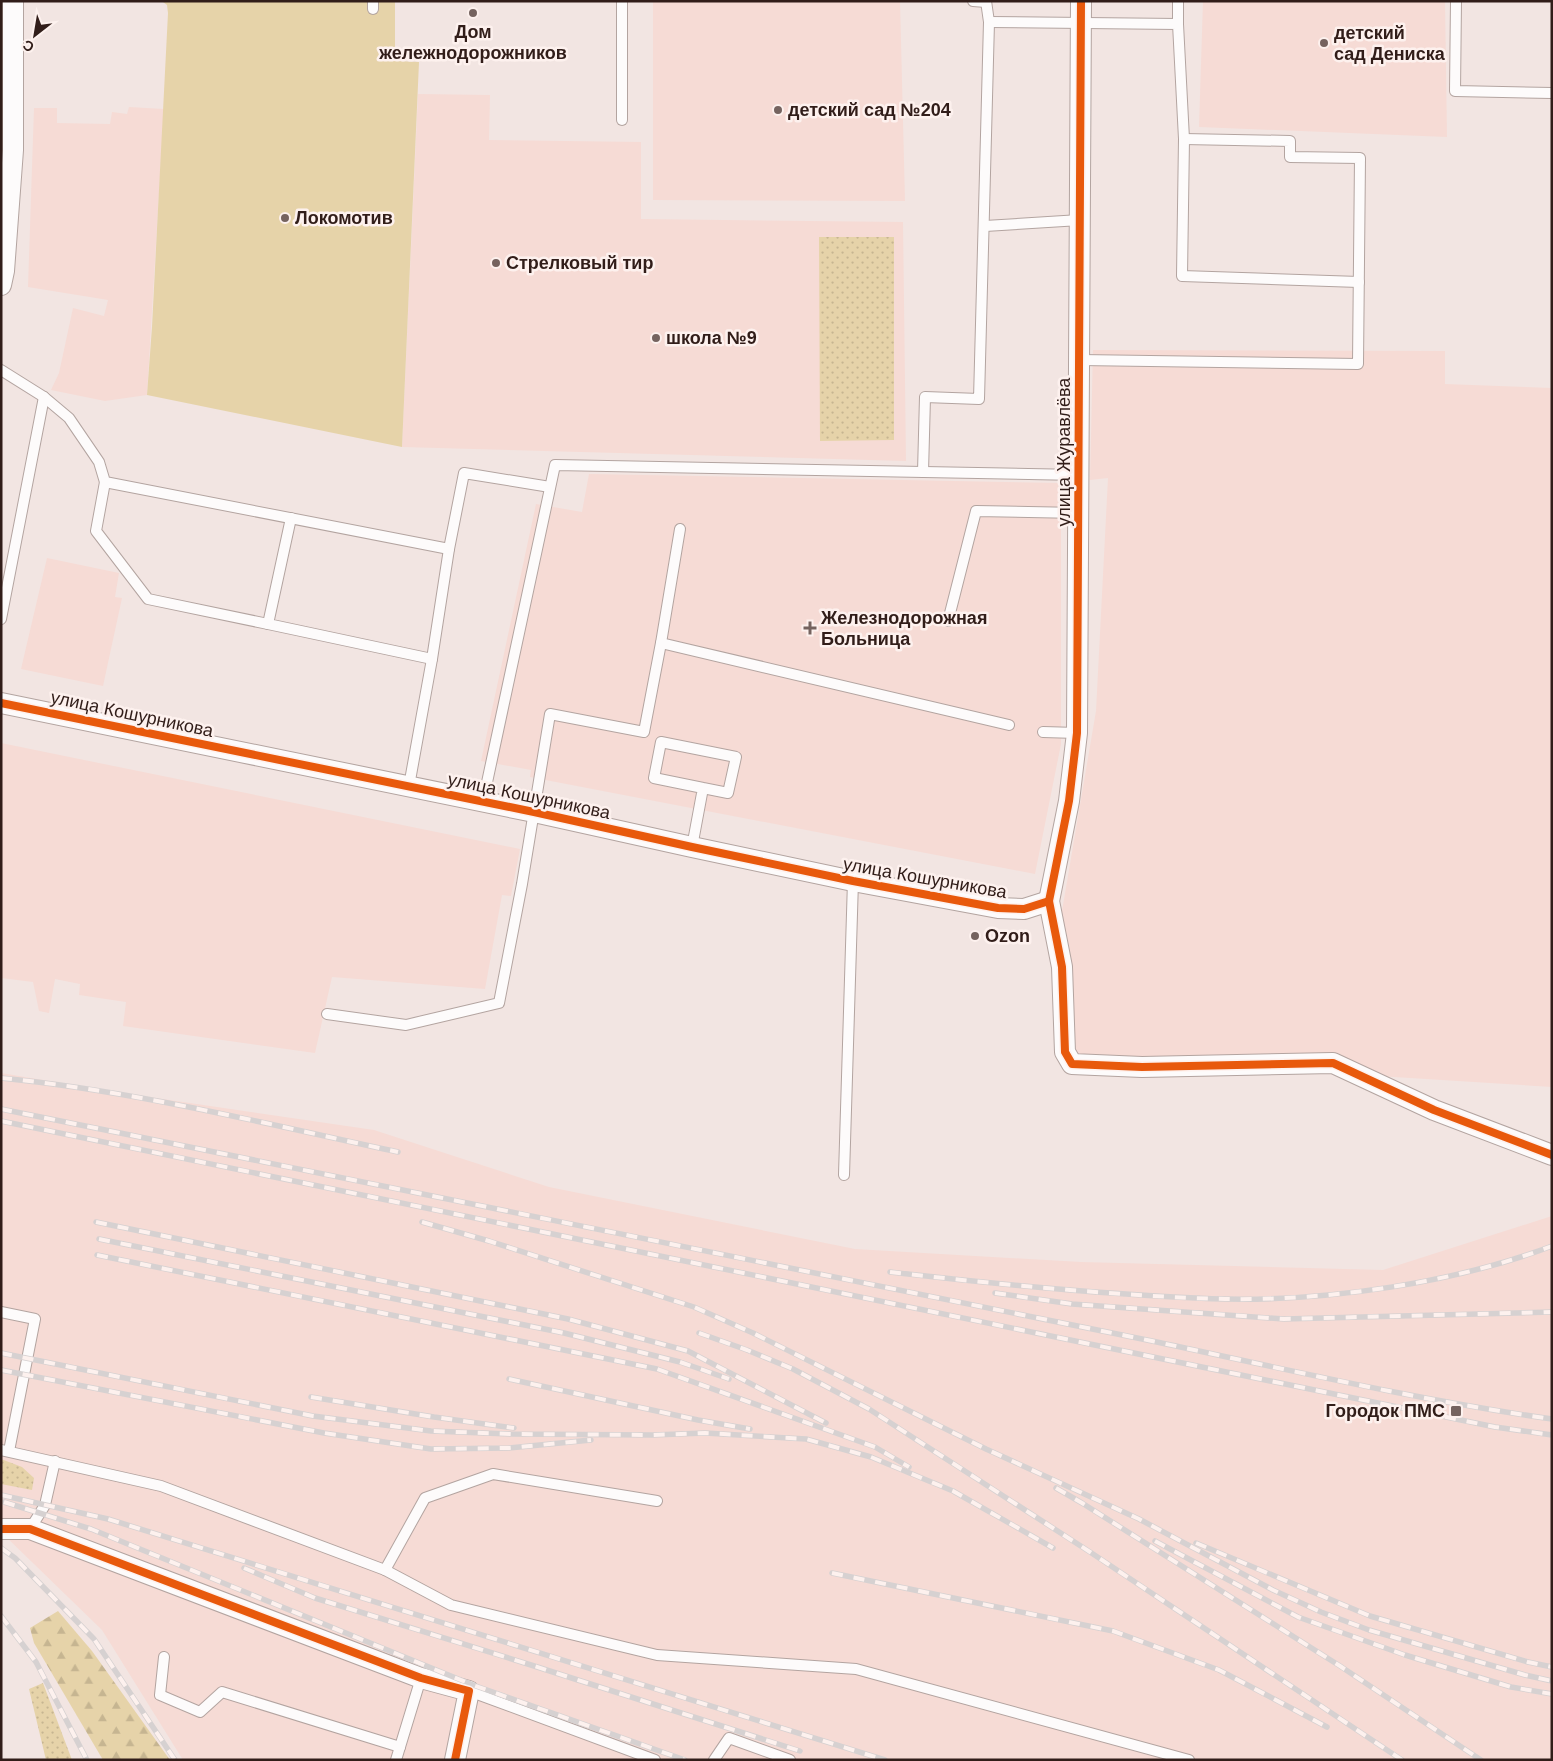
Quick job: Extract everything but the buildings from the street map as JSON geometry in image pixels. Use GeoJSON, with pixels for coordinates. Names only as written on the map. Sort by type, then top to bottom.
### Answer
{"type":"FeatureCollection","features":[{"type":"Feature","properties":{"kind":"street"},"geometry":{"type":"LineString","coordinates":[[1,285],[4,270],[13,150],[13,1]]}},
{"type":"Feature","properties":{"kind":"street","name":"улица Журавлёва"},"geometry":{"type":"LineString","coordinates":[[1050,901],[1069,801],[1077,733],[1081,1]]}},
{"type":"Feature","properties":{"kind":"street","name":"улица Кошурникова"},"geometry":{"type":"LineString","coordinates":[[1,702],[483,801],[853,881],[998,908],[1024,909],[1050,901]]}},
{"type":"Feature","properties":{"kind":"street"},"geometry":{"type":"LineString","coordinates":[[1050,901],[1062,967],[1065,1052],[1072,1064],[1142,1067],[1332,1063],[1434,1110],[1552,1155]]}},
{"type":"Feature","properties":{"kind":"street"},"geometry":{"type":"LineString","coordinates":[[1,1529],[30,1529],[421,1678],[469,1691],[456,1760]]}},
{"type":"Feature","properties":{"kind":"lane"},"geometry":{"type":"LineString","coordinates":[[622,1],[622,120]]}},
{"type":"Feature","properties":{"kind":"lane"},"geometry":{"type":"LineString","coordinates":[[923,472],[925,397],[979,400],[989,22],[986,2],[973,1]]}},
{"type":"Feature","properties":{"kind":"lane"},"geometry":{"type":"LineString","coordinates":[[1178,1],[1184,139],[1182,276],[1359,282]]}},
{"type":"Feature","properties":{"kind":"lane"},"geometry":{"type":"LineString","coordinates":[[1456,1],[1455,91],[1552,93]]}},
{"type":"Feature","properties":{"kind":"lane"},"geometry":{"type":"LineString","coordinates":[[989,22],[1178,24]]}},
{"type":"Feature","properties":{"kind":"lane"},"geometry":{"type":"LineString","coordinates":[[1080,360],[1358,364],[1360,158],[1290,157],[1290,141],[1184,139]]}},
{"type":"Feature","properties":{"kind":"lane"},"geometry":{"type":"LineString","coordinates":[[985,226],[1080,220]]}},
{"type":"Feature","properties":{"kind":"lane"},"geometry":{"type":"LineString","coordinates":[[1,370],[44,396],[69,418],[99,462],[104,482],[96,531],[148,599],[432,659]]}},
{"type":"Feature","properties":{"kind":"lane"},"geometry":{"type":"LineString","coordinates":[[1,619],[44,396]]}},
{"type":"Feature","properties":{"kind":"lane"},"geometry":{"type":"LineString","coordinates":[[483,801],[554,466],[1079,475]]}},
{"type":"Feature","properties":{"kind":"lane"},"geometry":{"type":"LineString","coordinates":[[409,786],[432,659],[449,549],[464,473],[550,487]]}},
{"type":"Feature","properties":{"kind":"lane"},"geometry":{"type":"LineString","coordinates":[[104,482],[449,549]]}},
{"type":"Feature","properties":{"kind":"lane"},"geometry":{"type":"LineString","coordinates":[[948,621],[976,511],[1079,513]]}},
{"type":"Feature","properties":{"kind":"lane"},"geometry":{"type":"LineString","coordinates":[[268,624],[291,518]]}},
{"type":"Feature","properties":{"kind":"lane"},"geometry":{"type":"LineString","coordinates":[[327,1014],[406,1025],[499,1003],[550,714],[644,732],[680,529]]}},
{"type":"Feature","properties":{"kind":"lane"},"geometry":{"type":"LineString","coordinates":[[661,644],[1009,724]]}},
{"type":"Feature","properties":{"kind":"lane"},"geometry":{"type":"LineString","coordinates":[[1044,732],[1077,733]]}},
{"type":"Feature","properties":{"kind":"lane"},"geometry":{"type":"LineString","coordinates":[[661,742],[736,756],[728,793],[703,788],[654,778],[661,742]]}},
{"type":"Feature","properties":{"kind":"lane"},"geometry":{"type":"LineString","coordinates":[[692,847],[703,788]]}},
{"type":"Feature","properties":{"kind":"lane"},"geometry":{"type":"LineString","coordinates":[[844,1175],[853,881]]}},
{"type":"Feature","properties":{"kind":"lane"},"geometry":{"type":"LineString","coordinates":[[1,1312],[35,1319],[5,1450],[161,1486],[385,1570],[451,1605],[657,1655],[856,1669],[1189,1760]]}},
{"type":"Feature","properties":{"kind":"lane"},"geometry":{"type":"LineString","coordinates":[[30,1529],[45,1505],[55,1461]]}},
{"type":"Feature","properties":{"kind":"lane"},"geometry":{"type":"LineString","coordinates":[[385,1570],[425,1498],[493,1474],[656,1502]]}},
{"type":"Feature","properties":{"kind":"lane"},"geometry":{"type":"LineString","coordinates":[[164,1657],[160,1694],[200,1712],[222,1692],[400,1748]]}},
{"type":"Feature","properties":{"kind":"lane"},"geometry":{"type":"LineString","coordinates":[[396,1760],[421,1678]]}},
{"type":"Feature","properties":{"kind":"lane"},"geometry":{"type":"LineString","coordinates":[[469,1691],[655,1760]]}},
{"type":"Feature","properties":{"kind":"lane"},"geometry":{"type":"LineString","coordinates":[[714,1760],[729,1738],[790,1760]]}},
{"type":"Feature","properties":{"kind":"shaded area","name":"детский сад №204"},"geometry":{"type":"Polygon","coordinates":[[[653,1],[900,1],[905,201],[653,200],[653,1]]]}},
{"type":"Feature","properties":{"kind":"shaded area","name":"детский сад Дениска"},"geometry":{"type":"Polygon","coordinates":[[[1203,1],[1445,1],[1447,137],[1199,127],[1203,1]]]}},
{"type":"Feature","properties":{"kind":"shaded area","name":"школа №9"},"geometry":{"type":"Polygon","coordinates":[[[418,94],[490,95],[489,140],[641,142],[641,219],[903,222],[906,461],[402,447],[418,94]]]}},
{"type":"Feature","properties":{"kind":"shaded area"},"geometry":{"type":"Polygon","coordinates":[[[129,107],[164,109],[147,395],[105,401],[51,390],[59,373],[73,308],[104,316],[108,300],[28,287],[34,108],[57,108],[57,123],[110,124],[112,112],[127,114],[129,107]]]}},
{"type":"Feature","properties":{"kind":"shaded area"},"geometry":{"type":"Polygon","coordinates":[[[1093,350],[1445,351],[1445,384],[1552,388],[1552,1087],[1075,1057],[1061,917],[1096,711],[1108,478],[1090,480],[1093,350]]]}},
{"type":"Feature","properties":{"kind":"shaded area","name":"Железнодорожная Больница"},"geometry":{"type":"Polygon","coordinates":[[[589,474],[1061,483],[1061,744],[1035,874],[530,777],[531,770],[481,761],[536,504],[582,512],[589,474]]]}},
{"type":"Feature","properties":{"kind":"shaded area"},"geometry":{"type":"Polygon","coordinates":[[[47,558],[119,573],[115,597],[122,598],[103,686],[21,669],[47,558]]]}},
{"type":"Feature","properties":{"kind":"shaded area"},"geometry":{"type":"Polygon","coordinates":[[[1,743],[520,849],[511,896],[502,895],[485,989],[332,977],[315,1053],[123,1026],[126,1002],[79,995],[80,984],[55,979],[49,1013],[39,1011],[33,982],[1,978],[1,743]]]}},
{"type":"Feature","properties":{"kind":"shaded area"},"geometry":{"type":"Polygon","coordinates":[[[1,1073],[108,1091],[374,1130],[549,1187],[855,1249],[1081,1262],[1383,1270],[1552,1216],[1552,1760],[183,1760],[102,1630],[1,1532],[1,1073]]]}},
{"type":"Feature","properties":{"kind":"green space","name":"Локомотив"},"geometry":{"type":"Polygon","coordinates":[[[155,1],[395,1],[395,61],[419,62],[402,447],[147,395],[168,13],[167,5],[163,2],[155,1]]]}},
{"type":"Feature","properties":{"kind":"green space"},"geometry":{"type":"Polygon","coordinates":[[[819,237],[894,237],[894,440],[820,441],[819,237]]]}},
{"type":"Feature","properties":{"kind":"green space"},"geometry":{"type":"Polygon","coordinates":[[[1,1459],[22,1467],[34,1478],[32,1490],[1,1484],[1,1459]]]}},
{"type":"Feature","properties":{"kind":"green space"},"geometry":{"type":"Polygon","coordinates":[[[58,1611],[92,1651],[170,1760],[103,1760],[34,1643],[30,1628],[58,1611]]]}},
{"type":"Feature","properties":{"kind":"green space"},"geometry":{"type":"Polygon","coordinates":[[[43,1683],[72,1760],[46,1760],[29,1689],[43,1683]]]}},
{"type":"Feature","properties":{"kind":"railway"},"geometry":{"type":"LineString","coordinates":[[1,1078],[101,1091],[151,1100],[398,1152]]}},
{"type":"Feature","properties":{"kind":"railway"},"geometry":{"type":"LineString","coordinates":[[1,1109],[1451,1403],[1552,1419]]}},
{"type":"Feature","properties":{"kind":"railway"},"geometry":{"type":"LineString","coordinates":[[1,1121],[1495,1427],[1552,1435]]}},
{"type":"Feature","properties":{"kind":"railway"},"geometry":{"type":"LineString","coordinates":[[96,1222],[568,1319],[688,1351],[826,1423]]}},
{"type":"Feature","properties":{"kind":"railway"},"geometry":{"type":"LineString","coordinates":[[422,1222],[489,1241],[694,1307],[753,1333],[986,1449],[1139,1519],[1273,1590],[1321,1612],[1369,1630],[1552,1681]]}},
{"type":"Feature","properties":{"kind":"railway"},"geometry":{"type":"LineString","coordinates":[[99,1239],[564,1333],[680,1362],[729,1379]]}},
{"type":"Feature","properties":{"kind":"railway"},"geometry":{"type":"LineString","coordinates":[[890,1272],[1109,1293],[1167,1297],[1265,1299],[1348,1293],[1433,1280],[1514,1259],[1552,1246]]}},
{"type":"Feature","properties":{"kind":"railway"},"geometry":{"type":"LineString","coordinates":[[97,1255],[657,1369],[875,1447],[909,1467]]}},
{"type":"Feature","properties":{"kind":"railway"},"geometry":{"type":"LineString","coordinates":[[995,1293],[1072,1304],[1284,1319],[1552,1312]]}},
{"type":"Feature","properties":{"kind":"railway"},"geometry":{"type":"LineString","coordinates":[[699,1333],[793,1369],[869,1409],[1090,1552],[1402,1760]]}},
{"type":"Feature","properties":{"kind":"railway"},"geometry":{"type":"LineString","coordinates":[[1,1353],[313,1416],[431,1431],[511,1434],[653,1435],[705,1433],[806,1439],[871,1457],[953,1491],[1053,1548]]}},
{"type":"Feature","properties":{"kind":"railway"},"geometry":{"type":"LineString","coordinates":[[1,1370],[324,1433],[431,1449],[509,1448],[591,1440]]}},
{"type":"Feature","properties":{"kind":"railway"},"geometry":{"type":"LineString","coordinates":[[509,1379],[698,1420],[750,1429]]}},
{"type":"Feature","properties":{"kind":"railway"},"geometry":{"type":"LineString","coordinates":[[311,1397],[514,1428]]}},
{"type":"Feature","properties":{"kind":"railway"},"geometry":{"type":"LineString","coordinates":[[1056,1488],[1340,1666],[1481,1760]]}},
{"type":"Feature","properties":{"kind":"railway"},"geometry":{"type":"LineString","coordinates":[[1,1495],[108,1519],[885,1760]]}},
{"type":"Feature","properties":{"kind":"railway"},"geometry":{"type":"LineString","coordinates":[[4,1502],[91,1529],[473,1685],[685,1760]]}},
{"type":"Feature","properties":{"kind":"railway"},"geometry":{"type":"LineString","coordinates":[[1155,1541],[1298,1617],[1405,1655],[1511,1687],[1552,1694]]}},
{"type":"Feature","properties":{"kind":"railway"},"geometry":{"type":"LineString","coordinates":[[1196,1543],[1370,1616],[1528,1662],[1552,1667]]}},
{"type":"Feature","properties":{"kind":"railway"},"geometry":{"type":"LineString","coordinates":[[1,1548],[15,1558],[94,1639],[175,1760]]}},
{"type":"Feature","properties":{"kind":"railway"},"geometry":{"type":"LineString","coordinates":[[244,1568],[315,1598],[800,1751]]}},
{"type":"Feature","properties":{"kind":"railway"},"geometry":{"type":"LineString","coordinates":[[832,1573],[1113,1631],[1219,1670],[1327,1727]]}},
{"type":"Feature","properties":{"kind":"railway"},"geometry":{"type":"LineString","coordinates":[[1,1616],[36,1662],[87,1760]]}},
{"type":"Feature","properties":{"kind":"cycle path"},"geometry":{"type":"LineString","coordinates":[[1081,1],[1077,733],[1069,801],[1049,901],[1062,967],[1065,1052],[1072,1064],[1142,1067],[1333,1063],[1434,1110],[1552,1155]]}},
{"type":"Feature","properties":{"kind":"cycle path"},"geometry":{"type":"LineString","coordinates":[[1,703],[534,812],[853,881],[998,908],[1024,909],[1049,901]]}},
{"type":"Feature","properties":{"kind":"cycle path"},"geometry":{"type":"LineString","coordinates":[[1,1529],[30,1529],[421,1678],[469,1691],[455,1760]]}},
{"type":"Feature","properties":{"kind":"place","name":"Дом жележнодорожников"},"geometry":{"type":"Point","coordinates":[473,13]}},
{"type":"Feature","properties":{"kind":"place","name":"детский сад Дениска"},"geometry":{"type":"Point","coordinates":[1324,43]}},
{"type":"Feature","properties":{"kind":"place","name":"детский сад №204"},"geometry":{"type":"Point","coordinates":[778,110]}},
{"type":"Feature","properties":{"kind":"place","name":"Локомотив"},"geometry":{"type":"Point","coordinates":[285,218]}},
{"type":"Feature","properties":{"kind":"place","name":"Стрелковый тир"},"geometry":{"type":"Point","coordinates":[496,263]}},
{"type":"Feature","properties":{"kind":"place","name":"школа №9"},"geometry":{"type":"Point","coordinates":[656,338]}},
{"type":"Feature","properties":{"kind":"place","name":"Железнодорожная Больница"},"geometry":{"type":"Point","coordinates":[810,628]}},
{"type":"Feature","properties":{"kind":"place","name":"Ozon"},"geometry":{"type":"Point","coordinates":[975,936]}},
{"type":"Feature","properties":{"kind":"place","name":"Городок ПМС"},"geometry":{"type":"Point","coordinates":[1456,1411]}}]}
